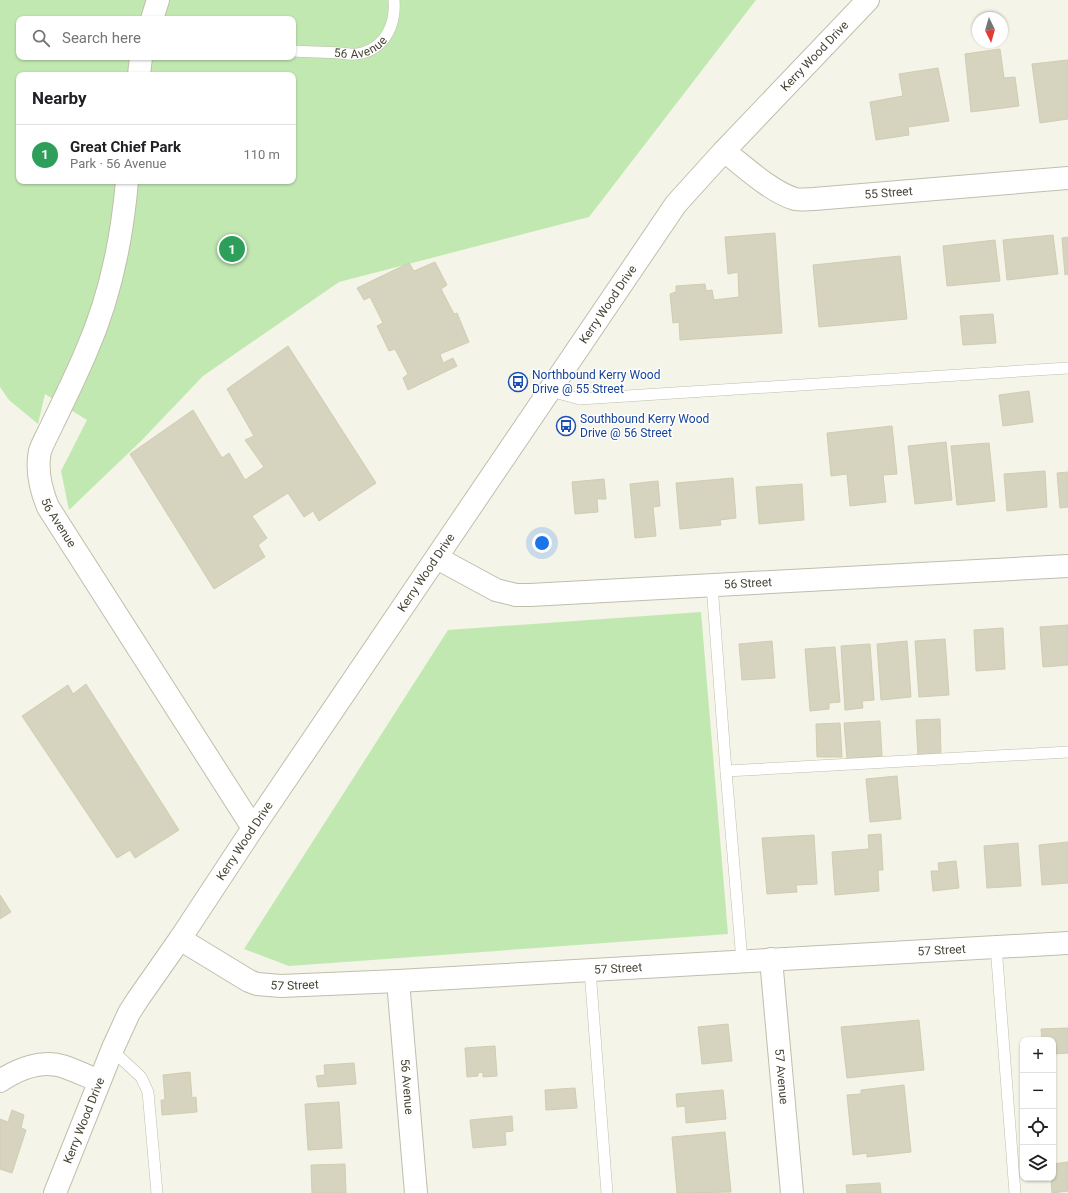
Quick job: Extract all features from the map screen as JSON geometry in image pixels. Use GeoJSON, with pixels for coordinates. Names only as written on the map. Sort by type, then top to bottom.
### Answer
{"type":"FeatureCollection","features":[{"type":"Feature","properties":{"kind":"street"},"geometry":{"type":"LineString","coordinates":[[153,16],[158,0]]}},
{"type":"Feature","properties":{"kind":"street","name":"Kerry Wood Drive"},"geometry":{"type":"LineString","coordinates":[[55,1193],[112,1050],[138,999],[676,204],[724,151],[868,0]]}},
{"type":"Feature","properties":{"kind":"street"},"geometry":{"type":"LineString","coordinates":[[140,72],[142,60]]}},
{"type":"Feature","properties":{"kind":"street","name":"55 Street"},"geometry":{"type":"LineString","coordinates":[[724,151],[773,189],[797,199],[1068,178]]}},
{"type":"Feature","properties":{"kind":"street","name":"56 Avenue"},"geometry":{"type":"LineString","coordinates":[[127,184],[124,215],[112,278],[87,350],[40,451],[40,483],[48,508],[253,828]]}},
{"type":"Feature","properties":{"kind":"street","name":"56 Street"},"geometry":{"type":"LineString","coordinates":[[436,558],[496,590],[516,595],[1068,566]]}},
{"type":"Feature","properties":{"kind":"street","name":"57 Street"},"geometry":{"type":"LineString","coordinates":[[180,939],[257,984],[281,986],[398,981],[1068,943]]}},
{"type":"Feature","properties":{"kind":"street","name":"57 Avenue"},"geometry":{"type":"LineString","coordinates":[[771,959],[792,1193]]}},
{"type":"Feature","properties":{"kind":"street","name":"56 Avenue"},"geometry":{"type":"LineString","coordinates":[[398,981],[416,1193]]}},
{"type":"Feature","properties":{"kind":"street"},"geometry":{"type":"LineString","coordinates":[[0,1081],[19,1070],[45,1064],[62,1066],[99,1081]]}},
{"type":"Feature","properties":{"kind":"lane","name":"56 Avenue"},"geometry":{"type":"LineString","coordinates":[[296,51],[361,53],[373,48],[384,40],[391,28],[395,11],[394,0]]}},
{"type":"Feature","properties":{"kind":"lane"},"geometry":{"type":"LineString","coordinates":[[550,391],[580,399],[1068,368]]}},
{"type":"Feature","properties":{"kind":"lane"},"geometry":{"type":"LineString","coordinates":[[712,585],[742,961]]}},
{"type":"Feature","properties":{"kind":"lane"},"geometry":{"type":"LineString","coordinates":[[726,771],[1068,752]]}},
{"type":"Feature","properties":{"kind":"lane"},"geometry":{"type":"LineString","coordinates":[[996,946],[1015,1193]]}},
{"type":"Feature","properties":{"kind":"lane"},"geometry":{"type":"LineString","coordinates":[[590,970],[607,1193]]}},
{"type":"Feature","properties":{"kind":"lane"},"geometry":{"type":"LineString","coordinates":[[112,1050],[141,1077],[148,1092],[157,1193]]}},
{"type":"Feature","properties":{"kind":"green space"},"geometry":{"type":"Polygon","coordinates":[[[0,0],[756,0],[589,217],[339,282],[203,376],[142,440],[69,510],[61,471],[87,420],[45,394],[38,424],[9,400],[0,387],[0,0]]]}},
{"type":"Feature","properties":{"kind":"green space"},"geometry":{"type":"Polygon","coordinates":[[[701,612],[728,934],[289,966],[244,949],[448,630],[701,612]]]}},
{"type":"Feature","properties":{"kind":"building"},"geometry":{"type":"Polygon","coordinates":[[[1000,49],[1004,78],[1015,77],[1019,106],[971,112],[965,54],[1000,49]]]}},
{"type":"Feature","properties":{"kind":"building"},"geometry":{"type":"Polygon","coordinates":[[[1068,60],[1068,119],[1040,123],[1032,64],[1068,60]]]}},
{"type":"Feature","properties":{"kind":"building"},"geometry":{"type":"Polygon","coordinates":[[[938,68],[949,121],[908,127],[909,135],[876,140],[870,102],[903,96],[899,74],[938,68]]]}},
{"type":"Feature","properties":{"kind":"building"},"geometry":{"type":"Polygon","coordinates":[[[775,233],[782,333],[680,340],[679,322],[673,323],[670,294],[676,292],[676,286],[705,284],[706,291],[712,290],[714,300],[739,297],[738,272],[728,274],[725,237],[775,233]]]}},
{"type":"Feature","properties":{"kind":"building"},"geometry":{"type":"Polygon","coordinates":[[[1053,235],[1058,274],[1007,280],[1003,240],[1053,235]]]}},
{"type":"Feature","properties":{"kind":"building"},"geometry":{"type":"Polygon","coordinates":[[[1068,237],[1068,274],[1065,275],[1062,238],[1068,237]]]}},
{"type":"Feature","properties":{"kind":"building"},"geometry":{"type":"Polygon","coordinates":[[[995,240],[1000,281],[947,286],[943,246],[995,240]]]}},
{"type":"Feature","properties":{"kind":"building"},"geometry":{"type":"Polygon","coordinates":[[[900,256],[907,319],[819,327],[813,265],[900,256]]]}},
{"type":"Feature","properties":{"kind":"building"},"geometry":{"type":"Polygon","coordinates":[[[435,262],[447,285],[441,289],[454,314],[457,313],[469,342],[440,354],[443,363],[453,358],[457,366],[408,390],[403,378],[408,374],[395,349],[389,351],[377,326],[383,323],[370,297],[364,300],[357,288],[409,263],[414,271],[435,262]]]}},
{"type":"Feature","properties":{"kind":"building"},"geometry":{"type":"Polygon","coordinates":[[[993,314],[996,343],[963,345],[960,316],[993,314]]]}},
{"type":"Feature","properties":{"kind":"building"},"geometry":{"type":"Polygon","coordinates":[[[288,346],[376,483],[319,521],[313,511],[304,517],[288,493],[252,516],[267,538],[258,545],[265,557],[214,589],[130,454],[193,410],[222,458],[229,453],[245,480],[264,467],[245,440],[254,436],[227,389],[288,346]]]}},
{"type":"Feature","properties":{"kind":"building"},"geometry":{"type":"Polygon","coordinates":[[[1029,391],[1033,422],[1003,426],[999,395],[1029,391]]]}},
{"type":"Feature","properties":{"kind":"building"},"geometry":{"type":"Polygon","coordinates":[[[892,426],[897,474],[883,475],[886,502],[850,506],[847,474],[831,476],[827,433],[892,426]]]}},
{"type":"Feature","properties":{"kind":"building"},"geometry":{"type":"Polygon","coordinates":[[[946,442],[952,500],[915,504],[908,446],[946,442]]]}},
{"type":"Feature","properties":{"kind":"building"},"geometry":{"type":"Polygon","coordinates":[[[989,443],[995,501],[957,505],[951,446],[989,443]]]}},
{"type":"Feature","properties":{"kind":"building"},"geometry":{"type":"Polygon","coordinates":[[[1045,471],[1047,507],[1007,511],[1004,474],[1045,471]]]}},
{"type":"Feature","properties":{"kind":"building"},"geometry":{"type":"Polygon","coordinates":[[[1068,472],[1068,507],[1060,508],[1057,473],[1068,472]]]}},
{"type":"Feature","properties":{"kind":"building"},"geometry":{"type":"Polygon","coordinates":[[[733,478],[736,518],[720,520],[721,525],[680,529],[676,483],[733,478]]]}},
{"type":"Feature","properties":{"kind":"building"},"geometry":{"type":"Polygon","coordinates":[[[604,479],[606,499],[597,499],[598,512],[575,514],[572,482],[604,479]]]}},
{"type":"Feature","properties":{"kind":"building"},"geometry":{"type":"Polygon","coordinates":[[[658,481],[660,506],[653,507],[656,536],[635,538],[630,484],[658,481]]]}},
{"type":"Feature","properties":{"kind":"building"},"geometry":{"type":"Polygon","coordinates":[[[802,484],[804,520],[759,524],[756,487],[802,484]]]}},
{"type":"Feature","properties":{"kind":"building"},"geometry":{"type":"Polygon","coordinates":[[[1068,625],[1068,665],[1043,667],[1040,627],[1068,625]]]}},
{"type":"Feature","properties":{"kind":"building"},"geometry":{"type":"Polygon","coordinates":[[[1003,628],[1005,669],[976,671],[974,630],[1003,628]]]}},
{"type":"Feature","properties":{"kind":"building"},"geometry":{"type":"Polygon","coordinates":[[[945,639],[949,695],[919,697],[915,641],[945,639]]]}},
{"type":"Feature","properties":{"kind":"building"},"geometry":{"type":"Polygon","coordinates":[[[772,641],[775,678],[742,680],[739,644],[772,641]]]}},
{"type":"Feature","properties":{"kind":"building"},"geometry":{"type":"Polygon","coordinates":[[[907,641],[911,697],[881,700],[877,644],[907,641]]]}},
{"type":"Feature","properties":{"kind":"building"},"geometry":{"type":"Polygon","coordinates":[[[870,644],[874,700],[862,701],[863,708],[845,710],[841,646],[870,644]]]}},
{"type":"Feature","properties":{"kind":"building"},"geometry":{"type":"Polygon","coordinates":[[[835,647],[840,702],[829,703],[829,709],[810,711],[805,649],[835,647]]]}},
{"type":"Feature","properties":{"kind":"building"},"geometry":{"type":"Polygon","coordinates":[[[86,684],[179,830],[135,858],[130,850],[117,858],[22,716],[68,685],[73,694],[86,684]]]}},
{"type":"Feature","properties":{"kind":"building"},"geometry":{"type":"Polygon","coordinates":[[[940,719],[941,756],[918,756],[916,720],[940,719]]]}},
{"type":"Feature","properties":{"kind":"building"},"geometry":{"type":"Polygon","coordinates":[[[880,721],[882,756],[847,759],[844,723],[880,721]]]}},
{"type":"Feature","properties":{"kind":"building"},"geometry":{"type":"Polygon","coordinates":[[[840,723],[842,757],[817,757],[816,724],[840,723]]]}},
{"type":"Feature","properties":{"kind":"building"},"geometry":{"type":"Polygon","coordinates":[[[897,776],[901,819],[870,822],[866,779],[897,776]]]}},
{"type":"Feature","properties":{"kind":"building"},"geometry":{"type":"Polygon","coordinates":[[[881,834],[883,870],[878,870],[879,891],[835,895],[832,852],[869,849],[868,835],[881,834]]]}},
{"type":"Feature","properties":{"kind":"building"},"geometry":{"type":"Polygon","coordinates":[[[814,835],[817,884],[796,885],[797,892],[767,894],[762,838],[814,835]]]}},
{"type":"Feature","properties":{"kind":"building"},"geometry":{"type":"Polygon","coordinates":[[[1068,842],[1068,883],[1042,885],[1039,845],[1068,842]]]}},
{"type":"Feature","properties":{"kind":"building"},"geometry":{"type":"Polygon","coordinates":[[[1018,843],[1021,886],[987,888],[984,846],[1018,843]]]}},
{"type":"Feature","properties":{"kind":"building"},"geometry":{"type":"Polygon","coordinates":[[[956,861],[959,888],[933,891],[931,871],[939,871],[938,863],[956,861]]]}},
{"type":"Feature","properties":{"kind":"building"},"geometry":{"type":"Polygon","coordinates":[[[0,895],[11,912],[0,919],[0,895]]]}},
{"type":"Feature","properties":{"kind":"building"},"geometry":{"type":"Polygon","coordinates":[[[919,1020],[924,1070],[847,1078],[841,1027],[919,1020]]]}},
{"type":"Feature","properties":{"kind":"building"},"geometry":{"type":"Polygon","coordinates":[[[728,1024],[732,1061],[702,1064],[698,1027],[728,1024]]]}},
{"type":"Feature","properties":{"kind":"building"},"geometry":{"type":"Polygon","coordinates":[[[1068,1028],[1068,1053],[1056,1054],[1056,1037],[1042,1037],[1041,1029],[1068,1028]]]}},
{"type":"Feature","properties":{"kind":"building"},"geometry":{"type":"Polygon","coordinates":[[[495,1046],[497,1076],[483,1077],[483,1072],[478,1073],[478,1076],[467,1077],[465,1048],[495,1046]]]}},
{"type":"Feature","properties":{"kind":"building"},"geometry":{"type":"Polygon","coordinates":[[[354,1063],[356,1084],[318,1087],[316,1076],[325,1075],[324,1065],[354,1063]]]}},
{"type":"Feature","properties":{"kind":"building"},"geometry":{"type":"Polygon","coordinates":[[[190,1072],[192,1098],[196,1097],[197,1112],[162,1115],[161,1100],[165,1100],[163,1075],[190,1072]]]}},
{"type":"Feature","properties":{"kind":"building"},"geometry":{"type":"Polygon","coordinates":[[[904,1085],[911,1152],[867,1157],[867,1153],[853,1155],[847,1095],[861,1094],[861,1090],[904,1085]]]}},
{"type":"Feature","properties":{"kind":"building"},"geometry":{"type":"Polygon","coordinates":[[[575,1088],[577,1108],[546,1110],[545,1090],[575,1088]]]}},
{"type":"Feature","properties":{"kind":"building"},"geometry":{"type":"Polygon","coordinates":[[[723,1090],[726,1119],[686,1123],[685,1106],[677,1107],[676,1094],[723,1090]]]}},
{"type":"Feature","properties":{"kind":"building"},"geometry":{"type":"Polygon","coordinates":[[[339,1102],[342,1148],[308,1150],[305,1104],[339,1102]]]}},
{"type":"Feature","properties":{"kind":"building"},"geometry":{"type":"Polygon","coordinates":[[[12,1110],[24,1115],[21,1128],[26,1130],[12,1173],[0,1169],[0,1119],[8,1122],[12,1110]]]}},
{"type":"Feature","properties":{"kind":"building"},"geometry":{"type":"Polygon","coordinates":[[[512,1116],[513,1131],[505,1132],[506,1145],[473,1148],[470,1120],[512,1116]]]}},
{"type":"Feature","properties":{"kind":"building"},"geometry":{"type":"Polygon","coordinates":[[[725,1132],[731,1192],[677,1193],[672,1137],[725,1132]]]}},
{"type":"Feature","properties":{"kind":"building"},"geometry":{"type":"Polygon","coordinates":[[[1068,1162],[1068,1191],[1052,1193],[1051,1181],[1056,1181],[1056,1164],[1068,1162]]]}},
{"type":"Feature","properties":{"kind":"building"},"geometry":{"type":"Polygon","coordinates":[[[345,1164],[346,1193],[312,1193],[311,1165],[345,1164]]]}},
{"type":"Feature","properties":{"kind":"building"},"geometry":{"type":"Polygon","coordinates":[[[880,1183],[881,1193],[847,1193],[846,1185],[880,1183]]]}},
{"type":"Feature","properties":{"kind":"place","name":"Great Chief Park"},"geometry":{"type":"Point","coordinates":[232,249]}},
{"type":"Feature","properties":{"kind":"place","name":"Northbound Kerry Wood Drive @ 55 Street"},"geometry":{"type":"Point","coordinates":[518,382]}},
{"type":"Feature","properties":{"kind":"place","name":"Southbound Kerry Wood Drive @ 56 Street"},"geometry":{"type":"Point","coordinates":[566,426]}}]}
